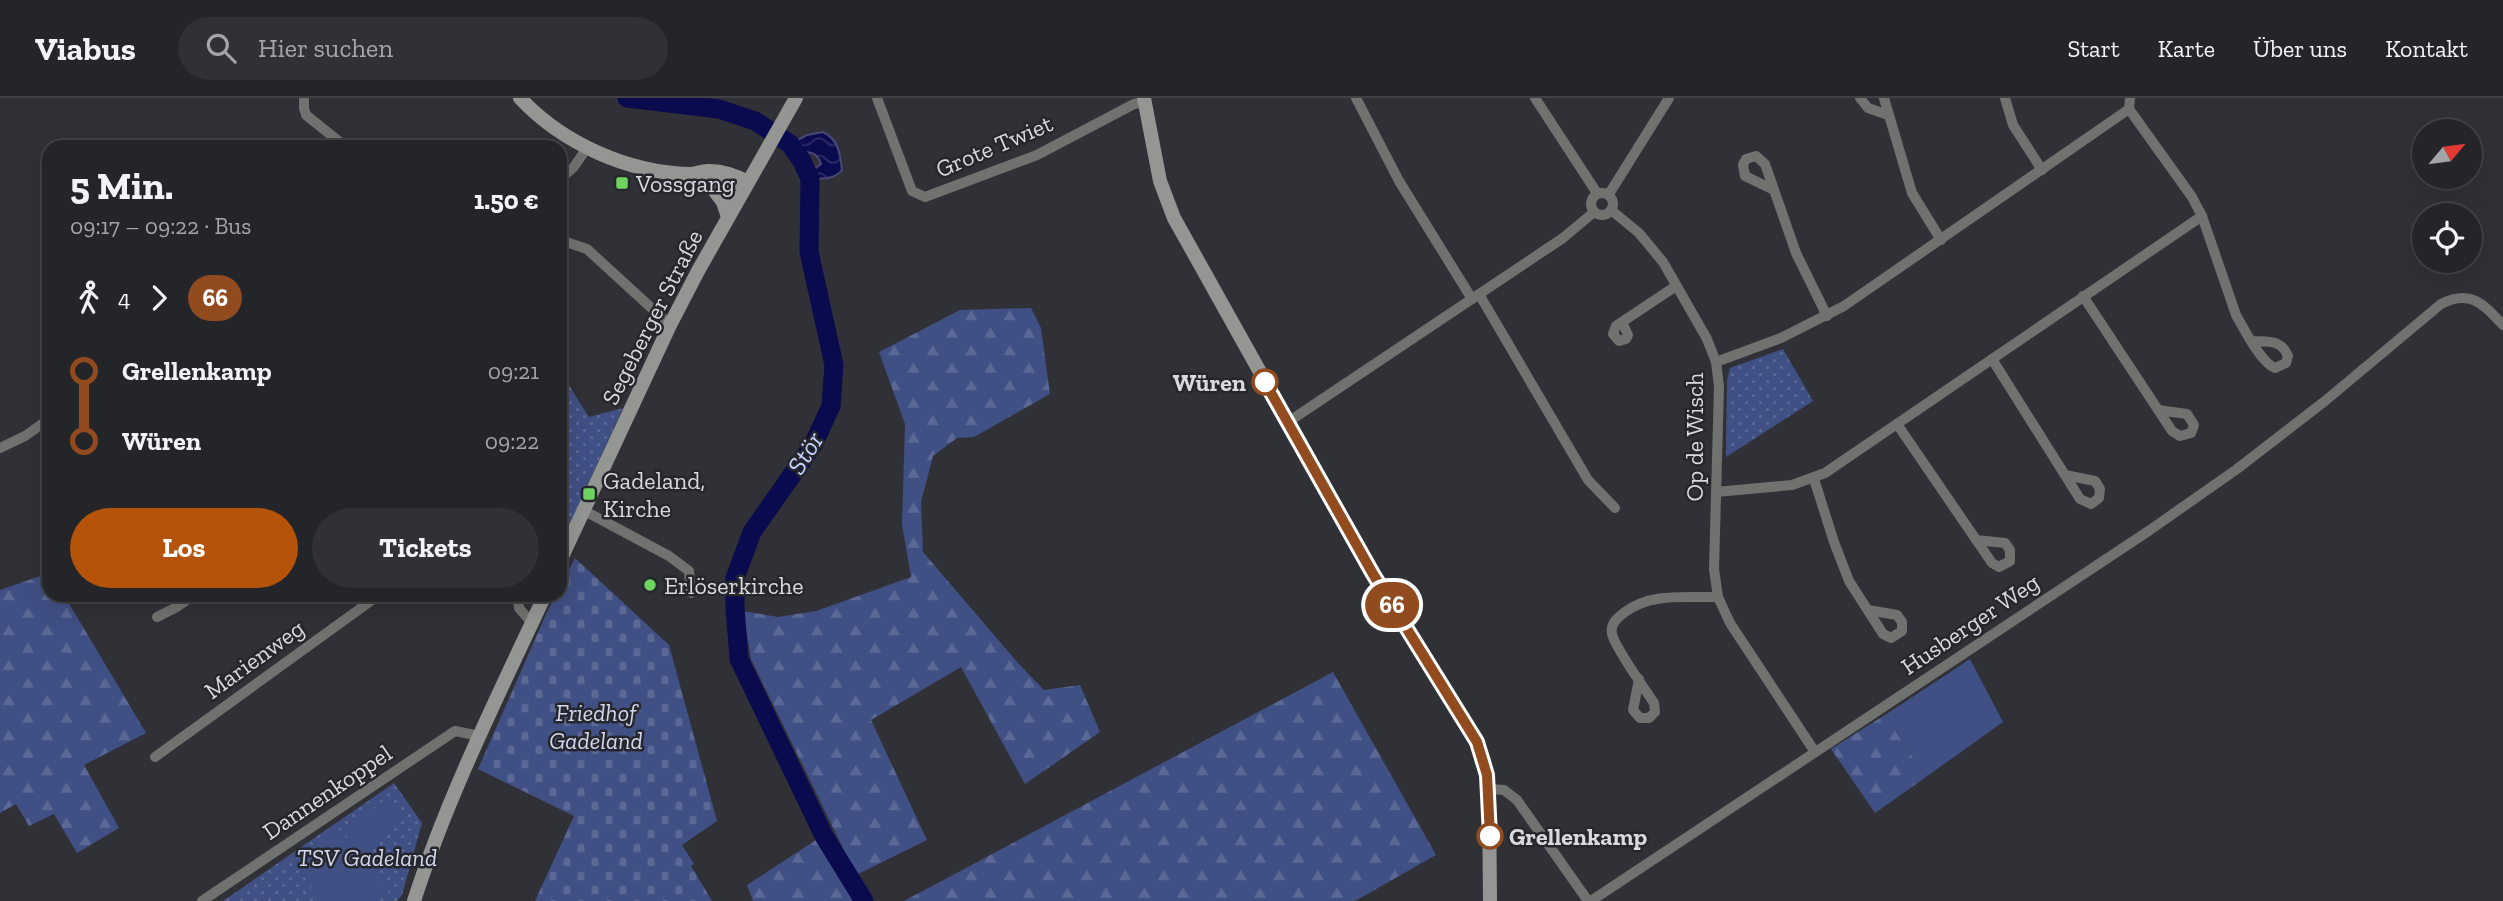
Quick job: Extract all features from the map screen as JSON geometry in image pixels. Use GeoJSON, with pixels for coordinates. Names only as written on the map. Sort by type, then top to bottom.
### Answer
{"type":"FeatureCollection","features":[{"type":"Feature","properties":{"kind":"street"},"geometry":{"type":"LineString","coordinates":[[304,98],[306,115],[337,140]]}},
{"type":"Feature","properties":{"kind":"street"},"geometry":{"type":"LineString","coordinates":[[520,98],[561,133],[587,148],[640,167],[692,174],[717,171],[735,175],[748,182]]}},
{"type":"Feature","properties":{"kind":"street","name":"Segeberger Straße"},"geometry":{"type":"LineString","coordinates":[[567,545],[670,326],[796,98]]}},
{"type":"Feature","properties":{"kind":"street","name":"Grote Twiet"},"geometry":{"type":"LineString","coordinates":[[877,98],[912,191],[925,197],[1037,155],[1144,100]]}},
{"type":"Feature","properties":{"kind":"street"},"geometry":{"type":"LineString","coordinates":[[1356,98],[1399,181],[1476,296],[1588,480],[1615,508]]}},
{"type":"Feature","properties":{"kind":"street"},"geometry":{"type":"LineString","coordinates":[[1535,98],[1603,194],[1613,201],[1611,211],[1602,215],[1594,212],[1590,202],[1603,194],[1669,98]]}},
{"type":"Feature","properties":{"kind":"street"},"geometry":{"type":"LineString","coordinates":[[1860,98],[1868,108],[1888,115]]}},
{"type":"Feature","properties":{"kind":"street"},"geometry":{"type":"LineString","coordinates":[[1884,98],[1912,193],[1941,240]]}},
{"type":"Feature","properties":{"kind":"street"},"geometry":{"type":"LineString","coordinates":[[2005,98],[2013,125],[2042,170]]}},
{"type":"Feature","properties":{"kind":"street"},"geometry":{"type":"LineString","coordinates":[[1144,100],[1160,181],[1174,218],[1373,574],[1477,742],[1489,789],[1490,901]]}},
{"type":"Feature","properties":{"kind":"street"},"geometry":{"type":"LineString","coordinates":[[1716,362],[1781,338],[1827,316],[1863,294],[2042,170],[2130,104],[2202,216],[2231,305],[2252,341]]}},
{"type":"Feature","properties":{"kind":"street"},"geometry":{"type":"LineString","coordinates":[[567,173],[587,148]]}},
{"type":"Feature","properties":{"kind":"street"},"geometry":{"type":"LineString","coordinates":[[692,174],[708,182],[721,184],[748,182]]}},
{"type":"Feature","properties":{"kind":"street"},"geometry":{"type":"LineString","coordinates":[[708,182],[723,202],[728,217]]}},
{"type":"Feature","properties":{"kind":"street"},"geometry":{"type":"LineString","coordinates":[[1774,190],[1796,253],[1827,316]]}},
{"type":"Feature","properties":{"kind":"street","name":"Op de Wisch"},"geometry":{"type":"LineString","coordinates":[[1611,211],[1647,242],[1663,262],[1707,340],[1716,362],[1718,386],[1714,569],[1718,597],[1730,623],[1815,752]]}},
{"type":"Feature","properties":{"kind":"street"},"geometry":{"type":"LineString","coordinates":[[1288,422],[1571,232],[1594,212]]}},
{"type":"Feature","properties":{"kind":"street"},"geometry":{"type":"LineString","coordinates":[[1716,492],[1792,485],[1814,479],[2202,216]]}},
{"type":"Feature","properties":{"kind":"street"},"geometry":{"type":"LineString","coordinates":[[567,247],[587,249],[670,326]]}},
{"type":"Feature","properties":{"kind":"street"},"geometry":{"type":"LineString","coordinates":[[1622,322],[1676,286]]}},
{"type":"Feature","properties":{"kind":"street"},"geometry":{"type":"LineString","coordinates":[[2083,296],[2158,410]]}},
{"type":"Feature","properties":{"kind":"street","name":"Husberger Weg"},"geometry":{"type":"LineString","coordinates":[[1589,901],[2226,477],[2441,304],[2453,298],[2470,297],[2485,306],[2503,325]]}},
{"type":"Feature","properties":{"kind":"street"},"geometry":{"type":"LineString","coordinates":[[1992,359],[2065,475]]}},
{"type":"Feature","properties":{"kind":"street"},"geometry":{"type":"LineString","coordinates":[[0,448],[42,424]]}},
{"type":"Feature","properties":{"kind":"street"},"geometry":{"type":"LineString","coordinates":[[1897,424],[1976,540]]}},
{"type":"Feature","properties":{"kind":"street"},"geometry":{"type":"LineString","coordinates":[[1814,479],[1841,563],[1868,610]]}},
{"type":"Feature","properties":{"kind":"street"},"geometry":{"type":"LineString","coordinates":[[583,510],[669,556],[689,571],[691,593]]}},
{"type":"Feature","properties":{"kind":"street"},"geometry":{"type":"LineString","coordinates":[[1639,679],[1615,640],[1612,629],[1615,620],[1641,601],[1654,598],[1718,597]]}},
{"type":"Feature","properties":{"kind":"street"},"geometry":{"type":"LineString","coordinates":[[157,617],[182,602]]}},
{"type":"Feature","properties":{"kind":"street","name":"Marienweg"},"geometry":{"type":"LineString","coordinates":[[155,757],[369,602]]}},
{"type":"Feature","properties":{"kind":"street"},"geometry":{"type":"LineString","coordinates":[[518,602],[532,624]]}},
{"type":"Feature","properties":{"kind":"street"},"geometry":{"type":"LineString","coordinates":[[414,901],[433,842],[542,602]]}},
{"type":"Feature","properties":{"kind":"street","name":"Dannenkoppel"},"geometry":{"type":"LineString","coordinates":[[202,901],[455,731],[480,736]]}},
{"type":"Feature","properties":{"kind":"street"},"geometry":{"type":"LineString","coordinates":[[1489,789],[1504,790],[1517,800],[1589,901]]}},
{"type":"Feature","properties":{"kind":"green space"},"geometry":{"type":"Polygon","coordinates":[[[1031,308],[1041,328],[1050,394],[974,437],[957,438],[933,456],[921,502],[923,552],[1044,690],[1080,685],[1100,732],[1025,784],[961,667],[871,720],[927,840],[856,875],[751,659],[743,611],[778,617],[816,611],[911,577],[902,524],[905,424],[879,352],[960,310],[1031,308]]]}},
{"type":"Feature","properties":{"kind":"green space"},"geometry":{"type":"Polygon","coordinates":[[[1783,349],[1813,401],[1726,457],[1727,380],[1730,368],[1783,349]]]}},
{"type":"Feature","properties":{"kind":"green space"},"geometry":{"type":"Polygon","coordinates":[[[567,382],[589,417],[623,408],[567,530],[567,382]]]}},
{"type":"Feature","properties":{"kind":"green space","name":"Friedhof Gadeland"},"geometry":{"type":"Polygon","coordinates":[[[575,558],[669,645],[717,821],[682,845],[712,901],[535,901],[574,816],[478,769],[552,602],[567,602],[567,574],[575,558]]]}},
{"type":"Feature","properties":{"kind":"green space"},"geometry":{"type":"Polygon","coordinates":[[[42,575],[42,602],[68,602],[146,733],[84,765],[119,828],[77,853],[54,814],[29,826],[16,804],[0,813],[0,590],[42,575]]]}},
{"type":"Feature","properties":{"kind":"green space"},"geometry":{"type":"Polygon","coordinates":[[[1970,659],[2003,722],[1926,777],[1885,715],[1970,659]]]}},
{"type":"Feature","properties":{"kind":"green space"},"geometry":{"type":"Polygon","coordinates":[[[1333,672],[1436,855],[1355,901],[904,901],[1333,672]]]}},
{"type":"Feature","properties":{"kind":"green space"},"geometry":{"type":"Polygon","coordinates":[[[1885,715],[1926,777],[1875,813],[1831,749],[1885,715]]]}},
{"type":"Feature","properties":{"kind":"green space","name":"TSV Gadeland"},"geometry":{"type":"Polygon","coordinates":[[[394,783],[422,823],[402,895],[397,901],[223,901],[394,783]]]}},
{"type":"Feature","properties":{"kind":"green space"},"geometry":{"type":"Polygon","coordinates":[[[386,799],[403,820],[360,854],[343,832],[386,799]]]}},
{"type":"Feature","properties":{"kind":"green space"},"geometry":{"type":"Polygon","coordinates":[[[337,827],[389,893],[378,901],[323,901],[293,862],[337,827]]]}},
{"type":"Feature","properties":{"kind":"green space"},"geometry":{"type":"Polygon","coordinates":[[[819,838],[855,901],[753,901],[747,885],[819,838]]]}},
{"type":"Feature","properties":{"kind":"water"},"geometry":{"type":"Polygon","coordinates":[[[823,132],[836,143],[842,170],[832,177],[810,179],[808,174],[821,164],[819,160],[811,153],[796,153],[790,144],[807,135],[823,132]]]}},
{"type":"Feature","properties":{"kind":"waterway","name":"Stör"},"geometry":{"type":"LineString","coordinates":[[627,98],[719,109],[755,121],[790,144],[810,179],[809,252],[834,365],[831,406],[813,445],[752,532],[735,578],[735,608],[739,659],[824,836],[864,901]]}},
{"type":"Feature","properties":{"kind":"bus line","name":"66"},"geometry":{"type":"LineString","coordinates":[[1265,382],[1373,574],[1477,742],[1489,789],[1490,836]]}},
{"type":"Feature","properties":{"kind":"place","name":"Vossgang"},"geometry":{"type":"Point","coordinates":[622,183]}},
{"type":"Feature","properties":{"kind":"place","name":"Würen"},"geometry":{"type":"Point","coordinates":[1265,382]}},
{"type":"Feature","properties":{"kind":"place","name":"Gadeland, Kirche"},"geometry":{"type":"Point","coordinates":[589,494]}},
{"type":"Feature","properties":{"kind":"place","name":"Erlöserkirche"},"geometry":{"type":"Point","coordinates":[650,585]}},
{"type":"Feature","properties":{"kind":"place","name":"Grellenkamp"},"geometry":{"type":"Point","coordinates":[1490,836]}}]}
